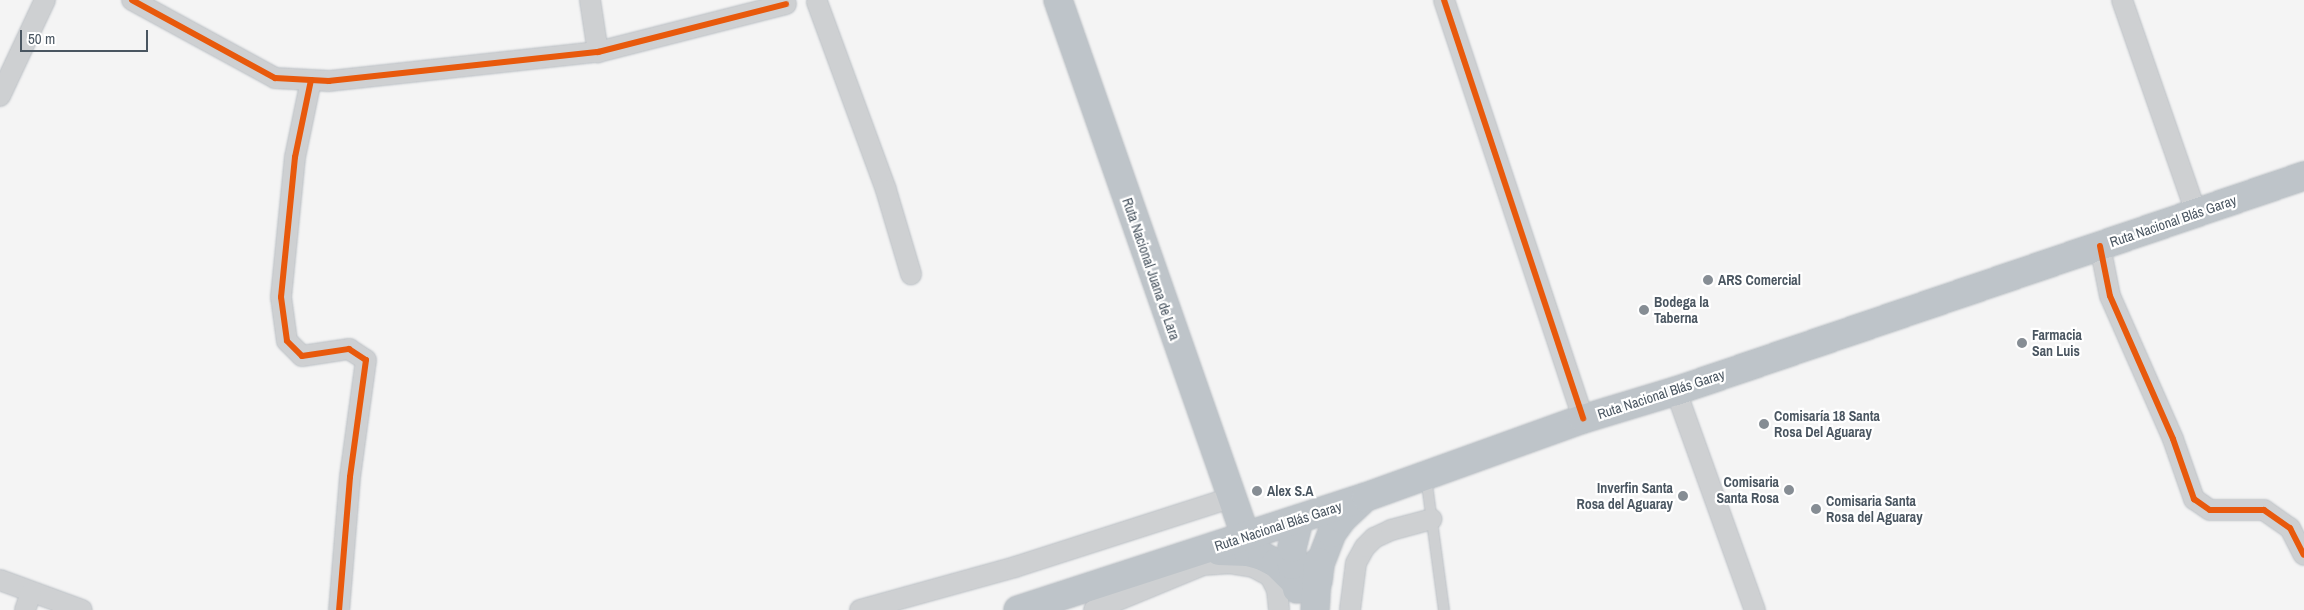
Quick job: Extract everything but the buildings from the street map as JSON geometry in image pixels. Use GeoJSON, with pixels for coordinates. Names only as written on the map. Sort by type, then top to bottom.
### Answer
{"type":"FeatureCollection","features":[{"type":"Feature","properties":{"kind":"highway","name":"Ruta Nacional Juana de Lara"},"geometry":{"type":"LineString","coordinates":[[1058,0],[1230,498],[1246,537]]}},
{"type":"Feature","properties":{"kind":"highway","name":"Ruta Nacional Blás Garay"},"geometry":{"type":"LineString","coordinates":[[1018,610],[1366,497],[1583,419],[1676,391],[2304,176]]}},
{"type":"Feature","properties":{"kind":"highway"},"geometry":{"type":"LineString","coordinates":[[1307,581],[1320,564],[1332,533],[1342,519],[1366,497]]}},
{"type":"Feature","properties":{"kind":"highway"},"geometry":{"type":"LineString","coordinates":[[1299,519],[1314,544],[1318,559],[1307,581],[1300,610]]}},
{"type":"Feature","properties":{"kind":"highway"},"geometry":{"type":"LineString","coordinates":[[1202,551],[1248,552],[1276,563],[1307,581],[1315,610]]}},
{"type":"Feature","properties":{"kind":"street"},"geometry":{"type":"LineString","coordinates":[[0,96],[45,0]]}},
{"type":"Feature","properties":{"kind":"street"},"geometry":{"type":"LineString","coordinates":[[132,0],[274,78],[329,81],[598,52],[786,2],[820,1],[886,190],[911,274]]}},
{"type":"Feature","properties":{"kind":"street"},"geometry":{"type":"LineString","coordinates":[[590,0],[598,52]]}},
{"type":"Feature","properties":{"kind":"street"},"geometry":{"type":"LineString","coordinates":[[1444,0],[1583,419]]}},
{"type":"Feature","properties":{"kind":"street"},"geometry":{"type":"LineString","coordinates":[[2122,0],[2196,213]]}},
{"type":"Feature","properties":{"kind":"street"},"geometry":{"type":"LineString","coordinates":[[311,80],[295,157],[280,297],[287,340],[302,356],[350,349],[366,360],[350,477],[339,610]]}},
{"type":"Feature","properties":{"kind":"street"},"geometry":{"type":"LineString","coordinates":[[2100,246],[2110,296],[2173,439],[2194,499],[2210,510],[2264,510],[2290,528],[2304,555]]}},
{"type":"Feature","properties":{"kind":"street"},"geometry":{"type":"LineString","coordinates":[[1676,391],[1755,610]]}},
{"type":"Feature","properties":{"kind":"street"},"geometry":{"type":"LineString","coordinates":[[860,610],[1015,567],[1230,498]]}},
{"type":"Feature","properties":{"kind":"street"},"geometry":{"type":"LineString","coordinates":[[1350,610],[1356,563],[1365,547],[1374,538],[1391,530],[1432,519]]}},
{"type":"Feature","properties":{"kind":"street"},"geometry":{"type":"LineString","coordinates":[[1094,610],[1203,565],[1229,563],[1253,566],[1270,576],[1277,590],[1279,610]]}},
{"type":"Feature","properties":{"kind":"street"},"geometry":{"type":"LineString","coordinates":[[0,580],[28,602],[82,610]]}},
{"type":"Feature","properties":{"kind":"lane"},"geometry":{"type":"LineString","coordinates":[[1426,476],[1444,610]]}},
{"type":"Feature","properties":{"kind":"cycle path"},"geometry":{"type":"LineString","coordinates":[[132,0],[275,78],[329,81],[598,52],[786,4]]}},
{"type":"Feature","properties":{"kind":"cycle path"},"geometry":{"type":"LineString","coordinates":[[1444,0],[1583,419]]}},
{"type":"Feature","properties":{"kind":"cycle path"},"geometry":{"type":"LineString","coordinates":[[311,80],[295,157],[281,297],[287,341],[302,356],[349,349],[366,360],[350,477],[339,610]]}},
{"type":"Feature","properties":{"kind":"cycle path"},"geometry":{"type":"LineString","coordinates":[[2100,246],[2110,296],[2173,439],[2194,499],[2210,510],[2264,510],[2290,528],[2304,555]]}},
{"type":"Feature","properties":{"kind":"place","name":"ARS Comercial"},"geometry":{"type":"Point","coordinates":[1708,280]}},
{"type":"Feature","properties":{"kind":"place","name":"Bodega la Taberna"},"geometry":{"type":"Point","coordinates":[1644,310]}},
{"type":"Feature","properties":{"kind":"place","name":"Farmacia San Luis"},"geometry":{"type":"Point","coordinates":[2022,343]}},
{"type":"Feature","properties":{"kind":"place","name":"Comisaría 18 Santa Rosa Del Aguaray"},"geometry":{"type":"Point","coordinates":[1764,424]}},
{"type":"Feature","properties":{"kind":"place","name":"Comisaria Santa Rosa"},"geometry":{"type":"Point","coordinates":[1789,490]}},
{"type":"Feature","properties":{"kind":"place","name":"Alex S.A"},"geometry":{"type":"Point","coordinates":[1257,491]}},
{"type":"Feature","properties":{"kind":"place","name":"Inverfin Santa Rosa del Aguaray"},"geometry":{"type":"Point","coordinates":[1683,496]}},
{"type":"Feature","properties":{"kind":"place","name":"Comisaria Santa Rosa del Aguaray"},"geometry":{"type":"Point","coordinates":[1816,509]}}]}
